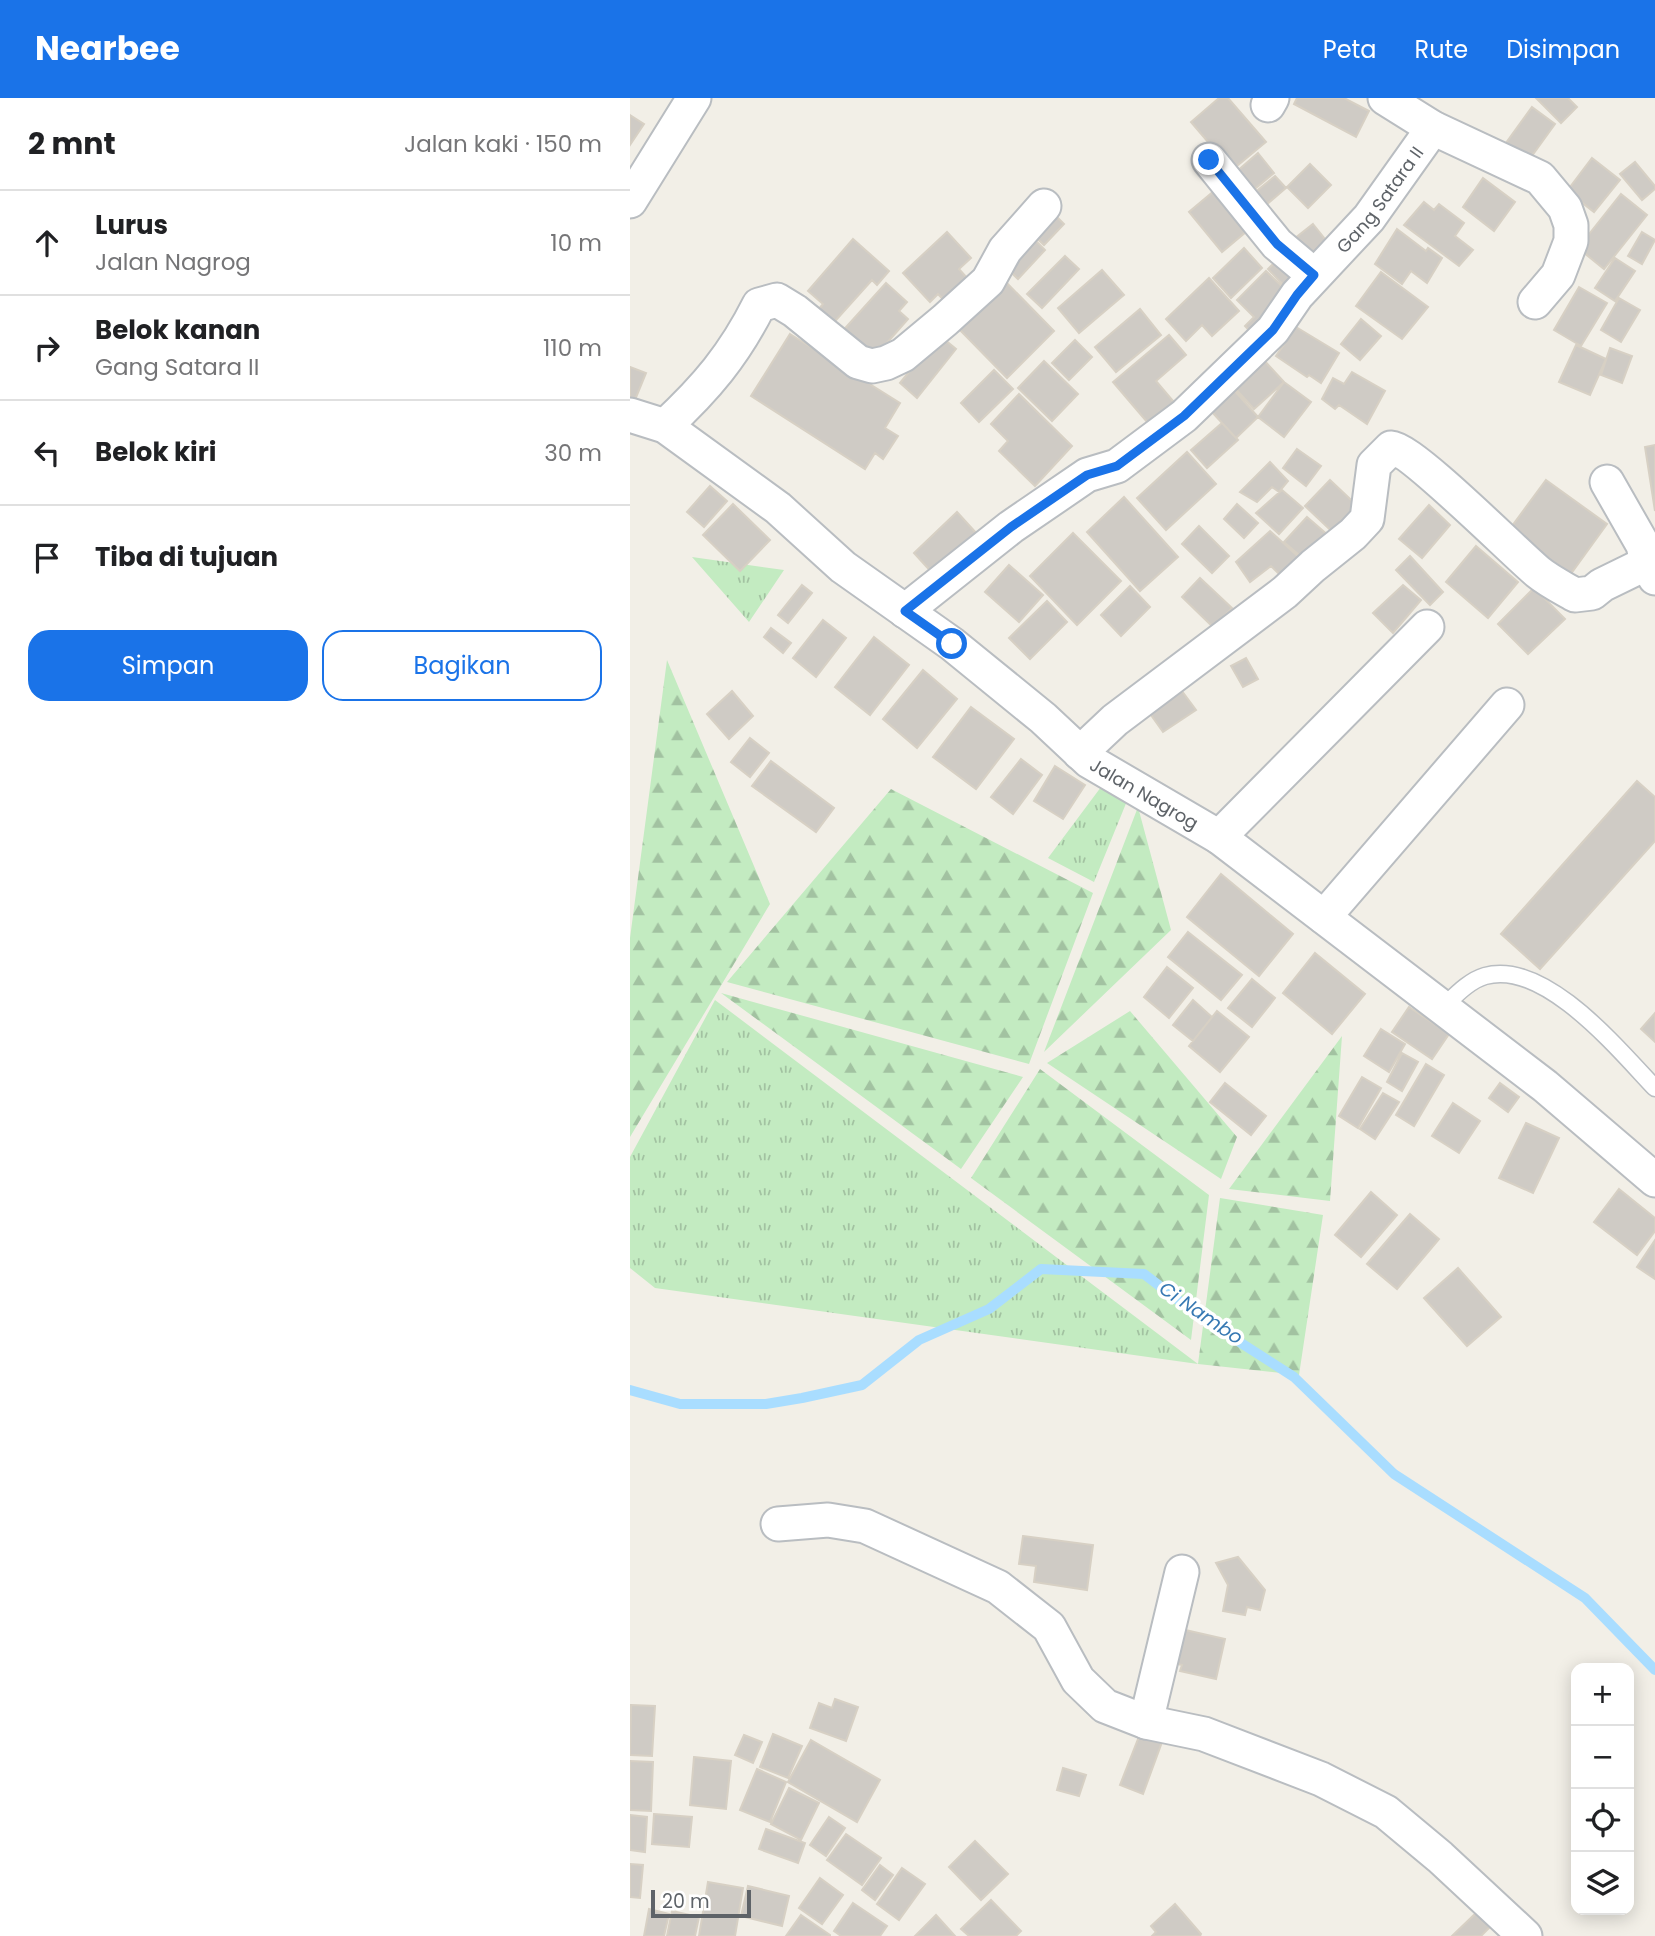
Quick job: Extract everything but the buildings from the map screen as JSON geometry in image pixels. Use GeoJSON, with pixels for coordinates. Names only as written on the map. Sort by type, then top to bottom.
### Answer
{"type":"FeatureCollection","features":[{"type":"Feature","properties":{"kind":"street"},"geometry":{"type":"LineString","coordinates":[[630,201],[694,98]]}},
{"type":"Feature","properties":{"kind":"street"},"geometry":{"type":"LineString","coordinates":[[1385,98],[1433,128],[1540,178],[1565,208],[1571,225],[1571,242],[1558,275],[1535,302]]}},
{"type":"Feature","properties":{"kind":"street","name":"Gang Satara II"},"geometry":{"type":"LineString","coordinates":[[905,611],[1017,522],[1087,475],[1117,466],[1184,416],[1273,330],[1314,275],[1369,218],[1433,128]]}},
{"type":"Feature","properties":{"kind":"street"},"geometry":{"type":"LineString","coordinates":[[1209,160],[1277,244],[1314,275]]}},
{"type":"Feature","properties":{"kind":"street"},"geometry":{"type":"LineString","coordinates":[[665,426],[701,392],[721,367],[744,335],[759,305],[777,300],[795,311],[858,362],[872,366],[902,355],[988,281],[1005,250],[1044,206]]}},
{"type":"Feature","properties":{"kind":"street","name":"Jalan Nagrog"},"geometry":{"type":"LineString","coordinates":[[630,415],[665,426],[778,508],[843,568],[952,644],[1089,761],[1219,837],[1545,1086],[1655,1180]]}},
{"type":"Feature","properties":{"kind":"street"},"geometry":{"type":"LineString","coordinates":[[1080,753],[1115,720],[1285,592],[1353,534],[1367,519],[1374,465],[1391,448],[1400,449],[1541,574],[1574,596],[1592,593],[1602,585],[1651,570],[1643,545],[1607,482]]}},
{"type":"Feature","properties":{"kind":"street"},"geometry":{"type":"LineString","coordinates":[[1219,837],[1427,627]]}},
{"type":"Feature","properties":{"kind":"street"},"geometry":{"type":"LineString","coordinates":[[1324,917],[1507,705]]}},
{"type":"Feature","properties":{"kind":"street"},"geometry":{"type":"LineString","coordinates":[[778,1524],[828,1521],[865,1526],[998,1587],[1049,1627],[1078,1680],[1105,1706],[1146,1721],[1204,1734],[1321,1779],[1386,1812],[1440,1857],[1525,1936]]}},
{"type":"Feature","properties":{"kind":"street"},"geometry":{"type":"LineString","coordinates":[[1146,1721],[1182,1572]]}},
{"type":"Feature","properties":{"kind":"lane"},"geometry":{"type":"LineString","coordinates":[[1442,1008],[1481,977],[1498,973],[1523,978],[1559,996],[1602,1033],[1655,1087]]}},
{"type":"Feature","properties":{"kind":"green space"},"geometry":{"type":"Polygon","coordinates":[[[692,557],[784,570],[749,622],[692,557]]]}},
{"type":"Feature","properties":{"kind":"green space"},"geometry":{"type":"Polygon","coordinates":[[[667,660],[770,904],[630,1137],[630,938],[667,660]]]}},
{"type":"Feature","properties":{"kind":"green space"},"geometry":{"type":"Polygon","coordinates":[[[1101,787],[1127,801],[1094,882],[1048,858],[1101,787]]]}},
{"type":"Feature","properties":{"kind":"green space"},"geometry":{"type":"Polygon","coordinates":[[[891,789],[1093,893],[1029,1064],[727,982],[891,789]]]}},
{"type":"Feature","properties":{"kind":"green space"},"geometry":{"type":"Polygon","coordinates":[[[1138,807],[1171,930],[1044,1052],[1138,807]]]}},
{"type":"Feature","properties":{"kind":"green space"},"geometry":{"type":"Polygon","coordinates":[[[721,993],[1023,1077],[961,1169],[721,993]]]}},
{"type":"Feature","properties":{"kind":"green space"},"geometry":{"type":"Polygon","coordinates":[[[715,1000],[1198,1364],[655,1288],[630,1268],[630,1157],[715,1000]]]}},
{"type":"Feature","properties":{"kind":"green space"},"geometry":{"type":"Polygon","coordinates":[[[1130,1011],[1237,1137],[1221,1179],[1047,1063],[1130,1011]]]}},
{"type":"Feature","properties":{"kind":"green space"},"geometry":{"type":"Polygon","coordinates":[[[1342,1036],[1330,1201],[1229,1189],[1342,1036]]]}},
{"type":"Feature","properties":{"kind":"green space"},"geometry":{"type":"Polygon","coordinates":[[[1040,1069],[1209,1195],[1191,1340],[971,1178],[1040,1069]]]}},
{"type":"Feature","properties":{"kind":"green space"},"geometry":{"type":"Polygon","coordinates":[[[1220,1198],[1323,1215],[1299,1375],[1198,1364],[1220,1198]]]}},
{"type":"Feature","properties":{"kind":"waterway","name":"Ci Nambo"},"geometry":{"type":"LineString","coordinates":[[630,1390],[680,1404],[766,1404],[862,1385],[919,1340],[989,1309],[1041,1269],[1144,1274],[1199,1316],[1294,1377],[1394,1474],[1585,1598],[1655,1670]]}},
{"type":"Feature","properties":{"kind":"route"},"geometry":{"type":"LineString","coordinates":[[952,644],[905,611],[1011,527],[1087,475],[1117,466],[1184,416],[1273,330],[1314,275],[1277,244],[1209,160]]}}]}
